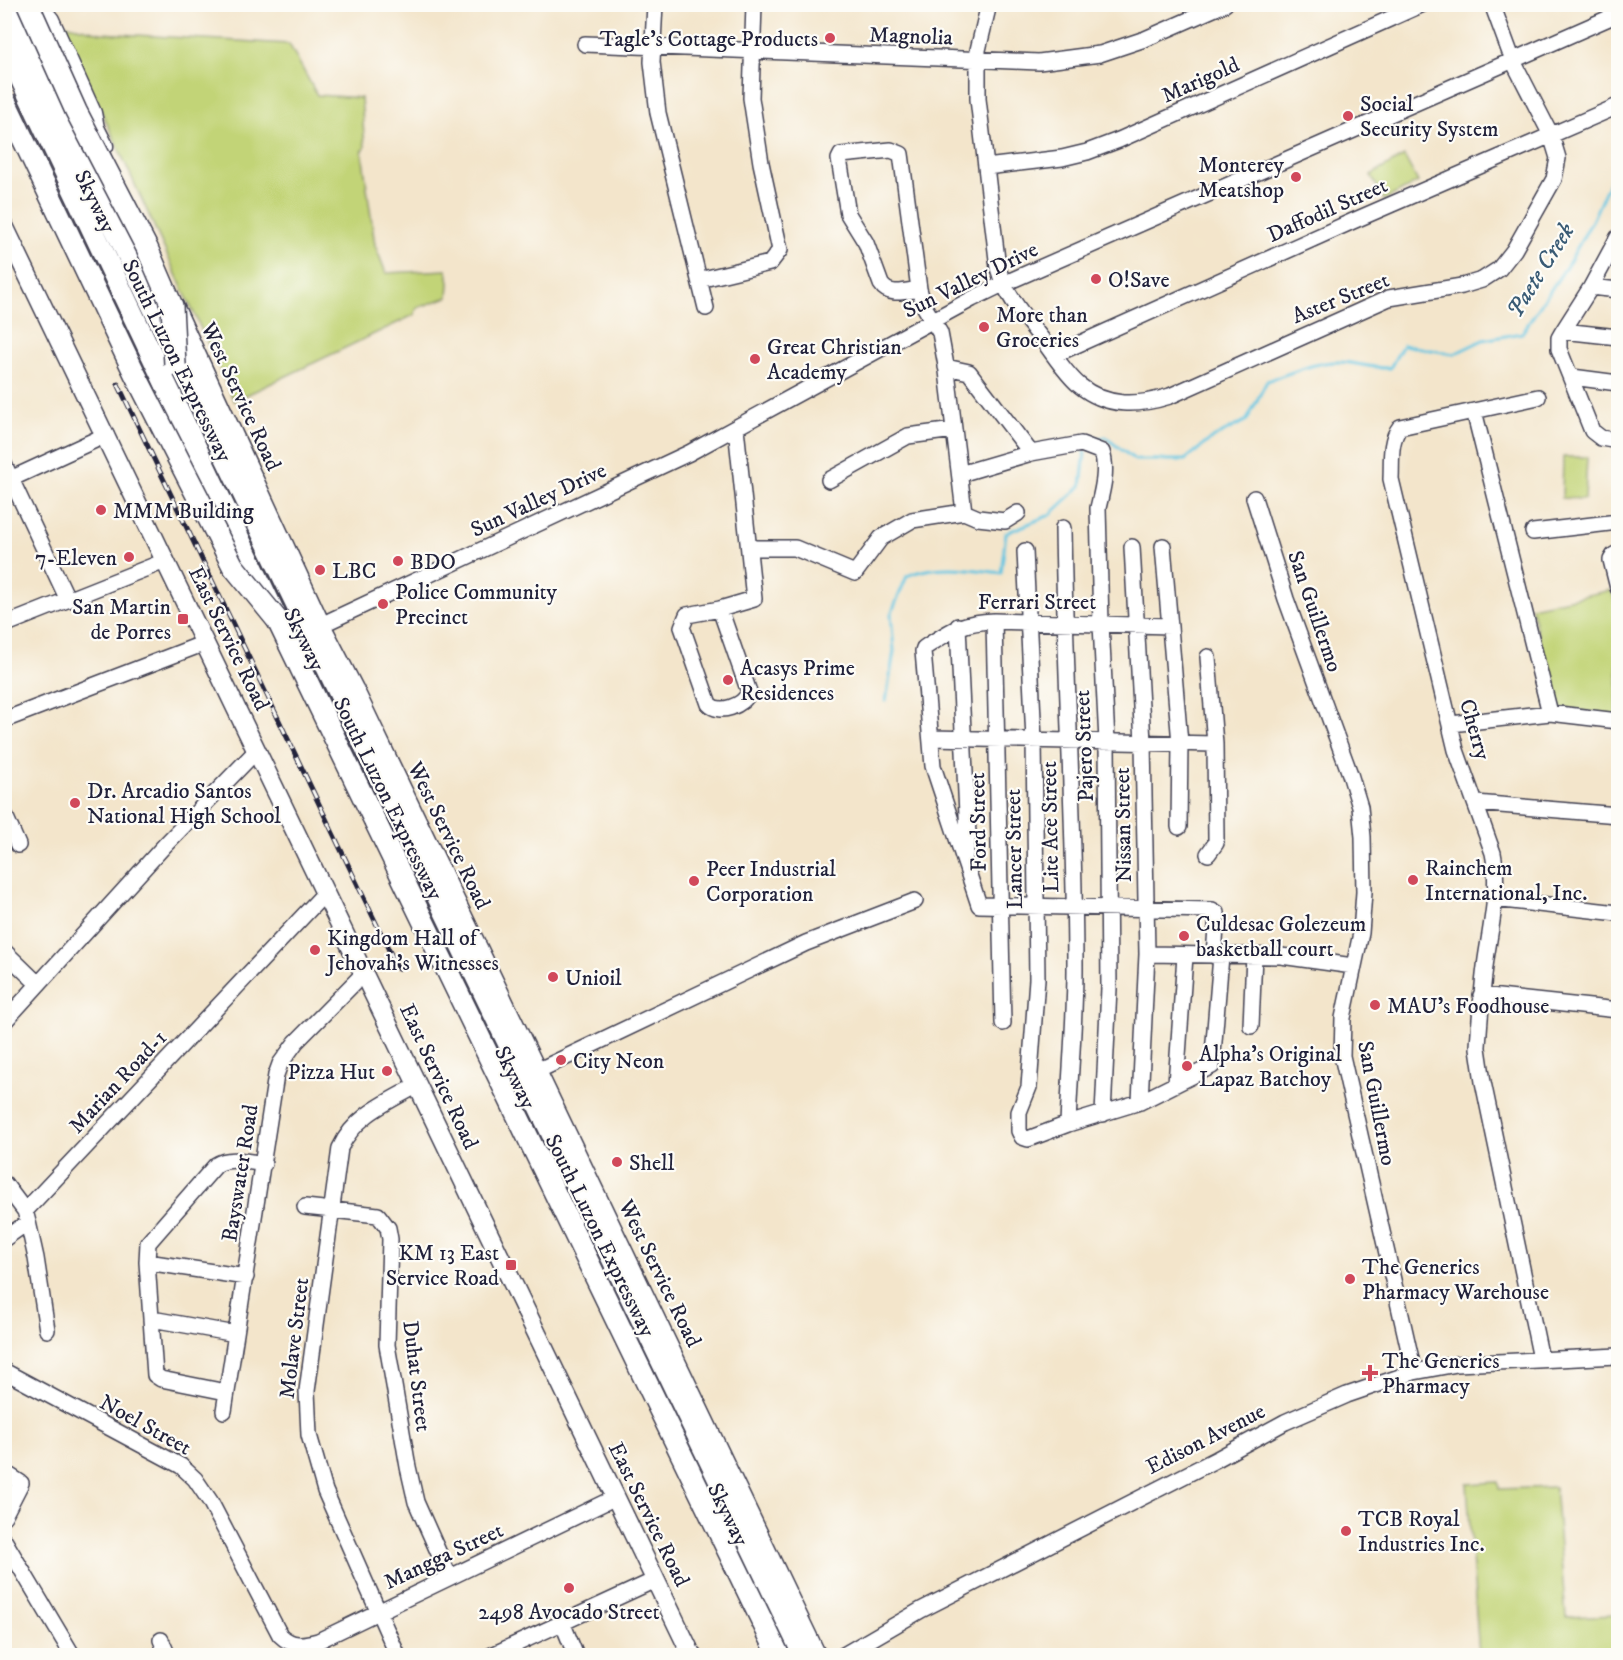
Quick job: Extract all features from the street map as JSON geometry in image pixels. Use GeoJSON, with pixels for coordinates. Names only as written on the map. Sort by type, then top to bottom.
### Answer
{"type":"FeatureCollection","features":[{"type":"Feature","properties":{"kind":"highway","name":"South Luzon Expressway"},"geometry":{"type":"LineString","coordinates":[[7,4],[804,1656]]}},
{"type":"Feature","properties":{"kind":"highway"},"geometry":{"type":"LineString","coordinates":[[35,6],[76,111],[147,248],[172,306],[175,365]]}},
{"type":"Feature","properties":{"kind":"highway","name":"Skyway"},"geometry":{"type":"LineString","coordinates":[[4,11],[797,1656]]}},
{"type":"Feature","properties":{"kind":"highway","name":"Skyway"},"geometry":{"type":"LineString","coordinates":[[4,43],[278,621],[779,1656]]}},
{"type":"Feature","properties":{"kind":"highway","name":"South Luzon Expressway"},"geometry":{"type":"LineString","coordinates":[[4,56],[563,1226],[773,1656]]}},
{"type":"Feature","properties":{"kind":"highway"},"geometry":{"type":"LineString","coordinates":[[4,99],[135,374],[232,566],[278,621]]}},
{"type":"Feature","properties":{"kind":"main road","name":"West Service Road"},"geometry":{"type":"LineString","coordinates":[[35,6],[50,20],[92,114],[95,128],[222,413],[321,625],[354,689],[817,1656]]}},
{"type":"Feature","properties":{"kind":"main road","name":"East Service Road"},"geometry":{"type":"LineString","coordinates":[[4,226],[692,1656]]}},
{"type":"Feature","properties":{"kind":"street"},"geometry":{"type":"LineString","coordinates":[[655,4],[652,62],[658,113],[706,308]]}},
{"type":"Feature","properties":{"kind":"street"},"geometry":{"type":"LineString","coordinates":[[699,280],[770,263],[780,250],[761,163],[751,98],[754,4]]}},
{"type":"Feature","properties":{"kind":"street","name":"Aster Street"},"geometry":{"type":"LineString","coordinates":[[989,4],[978,60],[978,99],[998,268],[1003,284],[1015,304],[1072,378],[1090,392],[1113,402],[1129,405],[1149,403],[1170,396],[1389,298],[1462,286],[1482,280],[1499,269],[1514,250],[1554,179],[1558,158],[1551,135],[1513,61],[1492,4]]}},
{"type":"Feature","properties":{"kind":"street","name":"Magnolia"},"geometry":{"type":"LineString","coordinates":[[585,44],[1039,62],[1100,54],[1145,39],[1225,4]]}},
{"type":"Feature","properties":{"kind":"street","name":"Marigold"},"geometry":{"type":"LineString","coordinates":[[986,166],[1062,158],[1087,152],[1119,140],[1423,4]]}},
{"type":"Feature","properties":{"kind":"street","name":"Sun Valley Drive"},"geometry":{"type":"LineString","coordinates":[[321,625],[689,453],[1003,284],[1618,14]]}},
{"type":"Feature","properties":{"kind":"street","name":"Daffodil Street"},"geometry":{"type":"LineString","coordinates":[[1054,355],[1618,106]]}},
{"type":"Feature","properties":{"kind":"street"},"geometry":{"type":"LineString","coordinates":[[919,289],[891,292],[880,284],[866,243],[848,214],[839,159],[841,155],[891,150],[901,154],[919,289],[924,306],[940,333],[946,367],[964,512]]}},
{"type":"Feature","properties":{"kind":"street"},"geometry":{"type":"LineString","coordinates":[[1618,237],[1591,287],[1559,338],[1559,349],[1592,431],[1601,438],[1618,441]]}},
{"type":"Feature","properties":{"kind":"street"},"geometry":{"type":"LineString","coordinates":[[1591,287],[1618,290]]}},
{"type":"Feature","properties":{"kind":"street"},"geometry":{"type":"LineString","coordinates":[[1563,331],[1618,337]]}},
{"type":"Feature","properties":{"kind":"street"},"geometry":{"type":"LineString","coordinates":[[946,367],[969,372],[1031,453],[960,474]]}},
{"type":"Feature","properties":{"kind":"street"},"geometry":{"type":"LineString","coordinates":[[1572,378],[1618,383]]}},
{"type":"Feature","properties":{"kind":"street"},"geometry":{"type":"LineString","coordinates":[[1538,397],[1474,411],[1550,713]]}},
{"type":"Feature","properties":{"kind":"street","name":"Cherry"},"geometry":{"type":"LineString","coordinates":[[1474,411],[1400,427],[1394,434],[1392,442],[1391,479],[1456,750],[1496,867],[1481,995],[1478,1047],[1483,1082],[1541,1359]]}},
{"type":"Feature","properties":{"kind":"street"},"geometry":{"type":"LineString","coordinates":[[720,609],[749,692],[747,698],[742,702],[720,710],[714,709],[709,704],[682,627],[687,615],[720,609],[754,599],[736,428]]}},
{"type":"Feature","properties":{"kind":"street"},"geometry":{"type":"LineString","coordinates":[[829,480],[908,436],[954,430]]}},
{"type":"Feature","properties":{"kind":"street"},"geometry":{"type":"LineString","coordinates":[[8,481],[106,435]]}},
{"type":"Feature","properties":{"kind":"street","name":"Pajero Street"},"geometry":{"type":"LineString","coordinates":[[1031,453],[1081,444],[1102,452],[1104,459],[1103,490],[1098,508],[1107,741],[1109,988],[1103,1114]]}},
{"type":"Feature","properties":{"kind":"street"},"geometry":{"type":"LineString","coordinates":[[4,464],[8,481],[68,600]]}},
{"type":"Feature","properties":{"kind":"street","name":"San Guillermo"},"geometry":{"type":"LineString","coordinates":[[1254,498],[1286,599],[1360,807],[1364,892],[1361,933],[1343,1018],[1342,1056],[1414,1372]]}},
{"type":"Feature","properties":{"kind":"street"},"geometry":{"type":"LineString","coordinates":[[750,548],[795,548],[855,573],[881,538],[898,526],[912,520],[964,512],[978,518],[1005,521],[1018,513]]}},
{"type":"Feature","properties":{"kind":"street"},"geometry":{"type":"LineString","coordinates":[[1533,532],[1618,522]]}},
{"type":"Feature","properties":{"kind":"street","name":"Lite Ace Street"},"geometry":{"type":"LineString","coordinates":[[1063,528],[1075,970],[1068,1124]]}},
{"type":"Feature","properties":{"kind":"street"},"geometry":{"type":"LineString","coordinates":[[1163,546],[1180,743],[1179,827]]}},
{"type":"Feature","properties":{"kind":"street","name":"Nissan Street"},"geometry":{"type":"LineString","coordinates":[[1132,547],[1143,742],[1147,954],[1140,1102]]}},
{"type":"Feature","properties":{"kind":"street","name":"Lancer Street"},"geometry":{"type":"LineString","coordinates":[[1026,551],[1034,740],[1037,979],[1029,1087],[1018,1112],[1019,1131],[1022,1137],[1028,1140],[1068,1124]]}},
{"type":"Feature","properties":{"kind":"street"},"geometry":{"type":"LineString","coordinates":[[1618,553],[1611,560],[1618,588]]}},
{"type":"Feature","properties":{"kind":"street"},"geometry":{"type":"LineString","coordinates":[[4,625],[165,561]]}},
{"type":"Feature","properties":{"kind":"street","name":"Ford Street"},"geometry":{"type":"LineString","coordinates":[[994,621],[1003,1023]]}},
{"type":"Feature","properties":{"kind":"street","name":"Ferrari Street"},"geometry":{"type":"LineString","coordinates":[[1002,906],[979,905],[933,765],[924,648],[958,626],[973,622],[1170,626]]}},
{"type":"Feature","properties":{"kind":"street"},"geometry":{"type":"LineString","coordinates":[[958,626],[968,835],[965,859]]}},
{"type":"Feature","properties":{"kind":"street"},"geometry":{"type":"LineString","coordinates":[[4,720],[205,643]]}},
{"type":"Feature","properties":{"kind":"street"},"geometry":{"type":"LineString","coordinates":[[1208,657],[1215,744],[1216,837],[1216,843],[1208,854]]}},
{"type":"Feature","properties":{"kind":"street"},"geometry":{"type":"LineString","coordinates":[[1451,724],[1550,713],[1618,721]]}},
{"type":"Feature","properties":{"kind":"street"},"geometry":{"type":"LineString","coordinates":[[931,738],[1215,744]]}},
{"type":"Feature","properties":{"kind":"street"},"geometry":{"type":"LineString","coordinates":[[4,1022],[165,845],[257,750]]}},
{"type":"Feature","properties":{"kind":"street"},"geometry":{"type":"LineString","coordinates":[[1476,803],[1618,815]]}},
{"type":"Feature","properties":{"kind":"street"},"geometry":{"type":"LineString","coordinates":[[5,814],[18,845]]}},
{"type":"Feature","properties":{"kind":"street","name":"Marian Road-1"},"geometry":{"type":"LineString","coordinates":[[4,1239],[325,893]]}},
{"type":"Feature","properties":{"kind":"street"},"geometry":{"type":"LineString","coordinates":[[1494,899],[1618,913]]}},
{"type":"Feature","properties":{"kind":"street"},"geometry":{"type":"LineString","coordinates":[[537,1071],[806,943],[915,901]]}},
{"type":"Feature","properties":{"kind":"street"},"geometry":{"type":"LineString","coordinates":[[1002,906],[1217,912],[1214,1060],[1212,1066],[1140,1102],[1068,1124]]}},
{"type":"Feature","properties":{"kind":"street"},"geometry":{"type":"LineString","coordinates":[[4,951],[38,984]]}},
{"type":"Feature","properties":{"kind":"street"},"geometry":{"type":"LineString","coordinates":[[1147,954],[1281,956],[1353,966]]}},
{"type":"Feature","properties":{"kind":"street"},"geometry":{"type":"LineString","coordinates":[[1176,1084],[1185,956]]}},
{"type":"Feature","properties":{"kind":"street"},"geometry":{"type":"LineString","coordinates":[[1251,1026],[1254,956]]}},
{"type":"Feature","properties":{"kind":"street","name":"Bayswater Road"},"geometry":{"type":"LineString","coordinates":[[224,1411],[276,1075],[280,1064],[296,1042],[364,973]]}},
{"type":"Feature","properties":{"kind":"street"},"geometry":{"type":"LineString","coordinates":[[1481,995],[1618,1010]]}},
{"type":"Feature","properties":{"kind":"street","name":"Molave Street"},"geometry":{"type":"LineString","coordinates":[[398,1656],[325,1491],[309,1435],[307,1391],[340,1148],[346,1136],[366,1114],[418,1085]]}},
{"type":"Feature","properties":{"kind":"street"},"geometry":{"type":"LineString","coordinates":[[226,1392],[157,1378],[155,1375],[147,1262],[148,1243],[216,1165],[223,1160],[264,1164]]}},
{"type":"Feature","properties":{"kind":"street"},"geometry":{"type":"LineString","coordinates":[[4,1183],[26,1216],[36,1258],[47,1330]]}},
{"type":"Feature","properties":{"kind":"street","name":"Duhat Street"},"geometry":{"type":"LineString","coordinates":[[304,1208],[378,1215],[388,1228],[390,1239],[387,1345],[408,1467],[416,1502],[449,1576]]}},
{"type":"Feature","properties":{"kind":"street"},"geometry":{"type":"LineString","coordinates":[[147,1262],[246,1277]]}},
{"type":"Feature","properties":{"kind":"street"},"geometry":{"type":"LineString","coordinates":[[152,1319],[236,1334]]}},
{"type":"Feature","properties":{"kind":"street","name":"Edison Avenue"},"geometry":{"type":"LineString","coordinates":[[842,1656],[921,1611],[1218,1459],[1285,1422],[1347,1395],[1414,1372],[1457,1364],[1618,1356]]}},
{"type":"Feature","properties":{"kind":"street","name":"Noel Street"},"geometry":{"type":"LineString","coordinates":[[4,1371],[181,1466],[195,1479],[210,1501],[280,1635],[287,1642]]}},
{"type":"Feature","properties":{"kind":"street"},"geometry":{"type":"LineString","coordinates":[[4,1472],[21,1483],[4,1516]]}},
{"type":"Feature","properties":{"kind":"street","name":"Mangga Street"},"geometry":{"type":"LineString","coordinates":[[287,1642],[305,1644],[318,1641],[616,1497]]}},
{"type":"Feature","properties":{"kind":"street"},"geometry":{"type":"LineString","coordinates":[[4,1540],[73,1656]]}},
{"type":"Feature","properties":{"kind":"street"},"geometry":{"type":"LineString","coordinates":[[490,1656],[655,1580]]}},
{"type":"Feature","properties":{"kind":"street"},"geometry":{"type":"LineString","coordinates":[[562,1622],[576,1656]]}},
{"type":"Feature","properties":{"kind":"street"},"geometry":{"type":"LineString","coordinates":[[161,1640],[168,1656]]}},
{"type":"Feature","properties":{"kind":"green space"},"geometry":{"type":"Polygon","coordinates":[[[61,23],[101,33],[289,44],[317,95],[361,98],[365,148],[362,152],[375,245],[386,273],[447,270],[448,297],[417,308],[414,315],[234,401],[61,23]]]}},
{"type":"Feature","properties":{"kind":"green space"},"geometry":{"type":"Polygon","coordinates":[[[1404,156],[1418,182],[1384,200],[1371,175],[1404,156]]]}},
{"type":"Feature","properties":{"kind":"green space"},"geometry":{"type":"Polygon","coordinates":[[[1563,457],[1587,457],[1585,499],[1562,498],[1563,457]]]}},
{"type":"Feature","properties":{"kind":"green space"},"geometry":{"type":"Polygon","coordinates":[[[1611,590],[1618,610],[1617,716],[1556,708],[1531,607],[1611,590]]]}},
{"type":"Feature","properties":{"kind":"green space"},"geometry":{"type":"Polygon","coordinates":[[[1498,1482],[1499,1489],[1555,1487],[1566,1617],[1618,1615],[1618,1655],[1479,1655],[1467,1484],[1498,1482]]]}},
{"type":"Feature","properties":{"kind":"waterway","name":"Paete Creek"},"geometry":{"type":"LineString","coordinates":[[1091,441],[1105,437],[1135,460],[1185,460],[1211,439],[1247,420],[1267,381],[1330,362],[1390,368],[1403,345],[1454,354],[1483,340],[1522,333],[1570,261],[1593,219],[1618,162]]}},
{"type":"Feature","properties":{"kind":"waterway","name":"Paete Creek"},"geometry":{"type":"LineString","coordinates":[[886,701],[894,651],[891,614],[907,576],[941,568],[1001,573],[1006,533],[1050,515],[1081,486],[1085,452]]}},
{"type":"Feature","properties":{"kind":"railway"},"geometry":{"type":"LineString","coordinates":[[118,384],[398,969]]}},
{"type":"Feature","properties":{"kind":"place","name":"Tagle's Cottage Products"},"geometry":{"type":"Point","coordinates":[830,38]}},
{"type":"Feature","properties":{"kind":"place","name":"Social Security System"},"geometry":{"type":"Point","coordinates":[1348,116]}},
{"type":"Feature","properties":{"kind":"place","name":"Monterey Meatshop"},"geometry":{"type":"Point","coordinates":[1296,177]}},
{"type":"Feature","properties":{"kind":"place","name":"O!Save"},"geometry":{"type":"Point","coordinates":[1096,279]}},
{"type":"Feature","properties":{"kind":"place","name":"More than Groceries"},"geometry":{"type":"Point","coordinates":[984,327]}},
{"type":"Feature","properties":{"kind":"place","name":"Great Christian Academy"},"geometry":{"type":"Point","coordinates":[755,359]}},
{"type":"Feature","properties":{"kind":"place","name":"MMM Building"},"geometry":{"type":"Point","coordinates":[101,510]}},
{"type":"Feature","properties":{"kind":"place","name":"7-Eleven"},"geometry":{"type":"Point","coordinates":[129,557]}},
{"type":"Feature","properties":{"kind":"place","name":"BDO"},"geometry":{"type":"Point","coordinates":[398,561]}},
{"type":"Feature","properties":{"kind":"place","name":"LBC"},"geometry":{"type":"Point","coordinates":[320,570]}},
{"type":"Feature","properties":{"kind":"place","name":"Police Community Precinct"},"geometry":{"type":"Point","coordinates":[383,604]}},
{"type":"Feature","properties":{"kind":"place","name":"San Martin de Porres"},"geometry":{"type":"Point","coordinates":[183,619]}},
{"type":"Feature","properties":{"kind":"place","name":"Acasys Prime Residences"},"geometry":{"type":"Point","coordinates":[728,680]}},
{"type":"Feature","properties":{"kind":"place","name":"Dr. Arcadio Santos National High School"},"geometry":{"type":"Point","coordinates":[75,803]}},
{"type":"Feature","properties":{"kind":"place","name":"Rainchem International, Inc."},"geometry":{"type":"Point","coordinates":[1413,880]}},
{"type":"Feature","properties":{"kind":"place","name":"Peer Industrial Corporation"},"geometry":{"type":"Point","coordinates":[694,881]}},
{"type":"Feature","properties":{"kind":"place","name":"Culdesac Golezeum basketball court"},"geometry":{"type":"Point","coordinates":[1184,936]}},
{"type":"Feature","properties":{"kind":"place","name":"Kingdom Hall of Jehovah's Witnesses"},"geometry":{"type":"Point","coordinates":[315,950]}},
{"type":"Feature","properties":{"kind":"place","name":"Unioil"},"geometry":{"type":"Point","coordinates":[553,977]}},
{"type":"Feature","properties":{"kind":"place","name":"MAU’s Foodhouse"},"geometry":{"type":"Point","coordinates":[1375,1005]}},
{"type":"Feature","properties":{"kind":"place","name":"City Neon"},"geometry":{"type":"Point","coordinates":[561,1060]}},
{"type":"Feature","properties":{"kind":"place","name":"Alpha's Original Lapaz Batchoy"},"geometry":{"type":"Point","coordinates":[1187,1066]}},
{"type":"Feature","properties":{"kind":"place","name":"Pizza Hut"},"geometry":{"type":"Point","coordinates":[387,1071]}},
{"type":"Feature","properties":{"kind":"place","name":"Shell"},"geometry":{"type":"Point","coordinates":[617,1162]}},
{"type":"Feature","properties":{"kind":"place","name":"KM 13 East Service Road"},"geometry":{"type":"Point","coordinates":[511,1265]}},
{"type":"Feature","properties":{"kind":"place","name":"The Generics Pharmacy Warehouse"},"geometry":{"type":"Point","coordinates":[1350,1279]}},
{"type":"Feature","properties":{"kind":"place","name":"The Generics Pharmacy"},"geometry":{"type":"Point","coordinates":[1370,1373]}},
{"type":"Feature","properties":{"kind":"place","name":"TCB Royal Industries Inc."},"geometry":{"type":"Point","coordinates":[1346,1531]}},
{"type":"Feature","properties":{"kind":"place","name":"2498 Avocado Street"},"geometry":{"type":"Point","coordinates":[569,1588]}}]}
